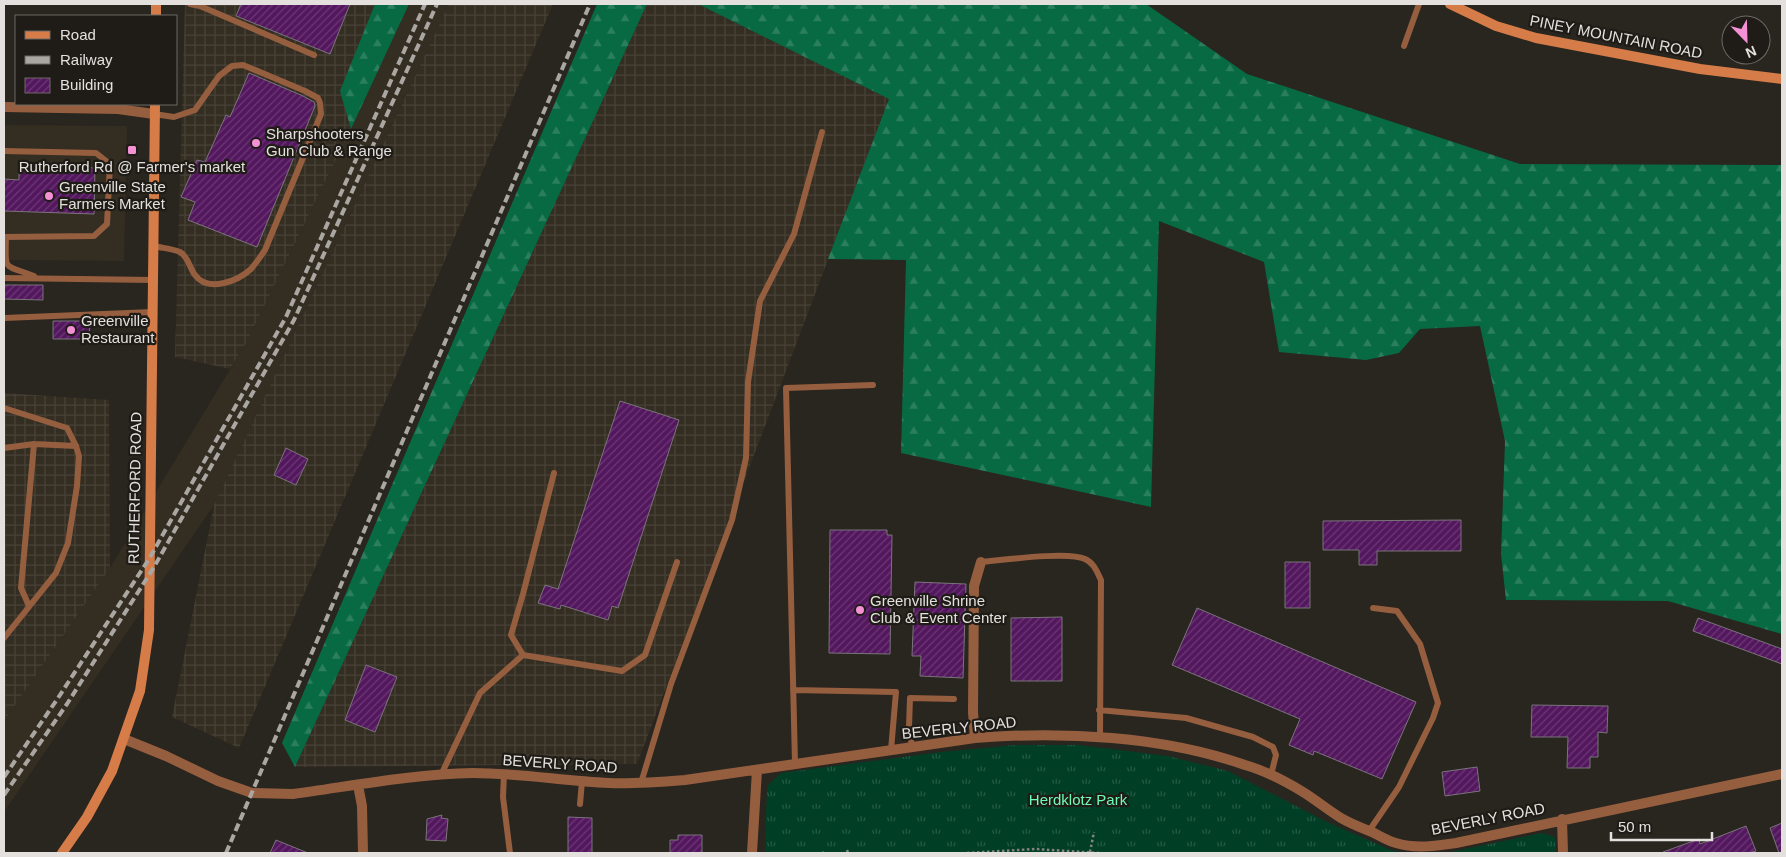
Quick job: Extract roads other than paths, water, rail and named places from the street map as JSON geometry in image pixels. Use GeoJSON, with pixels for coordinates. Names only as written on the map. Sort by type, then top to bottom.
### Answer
{"type":"FeatureCollection","features":[{"type":"Feature","properties":{"kind":"street","name":"PINEY MOUNTAIN ROAD"},"geometry":{"type":"LineString","coordinates":[[1450,4],[1496,26],[1536,38],[1700,69],[1782,79]]}},
{"type":"Feature","properties":{"kind":"street"},"geometry":{"type":"LineString","coordinates":[[4,107],[154,109]]}},
{"type":"Feature","properties":{"kind":"street","name":"RUTHERFORD ROAD"},"geometry":{"type":"LineString","coordinates":[[62,853],[102,792],[112,771],[140,691],[148,630],[154,246],[154,109]]}},
{"type":"Feature","properties":{"kind":"street"},"geometry":{"type":"LineString","coordinates":[[975,738],[973,712],[974,586],[981,562]]}},
{"type":"Feature","properties":{"kind":"street","name":"BEVERLY ROAD"},"geometry":{"type":"LineString","coordinates":[[124,739],[252,793],[292,794],[425,776],[473,773],[641,784],[685,780],[975,738],[1009,736],[1100,737],[1166,746],[1217,756],[1247,765],[1271,775],[1302,792],[1342,818],[1396,843],[1435,846],[1782,774]]}},
{"type":"Feature","properties":{"kind":"street"},"geometry":{"type":"LineString","coordinates":[[752,853],[757,770]]}},
{"type":"Feature","properties":{"kind":"street"},"geometry":{"type":"LineString","coordinates":[[358,785],[362,806],[363,853]]}},
{"type":"Feature","properties":{"kind":"street"},"geometry":{"type":"LineString","coordinates":[[1562,819],[1563,853]]}},
{"type":"Feature","properties":{"kind":"lane"},"geometry":{"type":"LineString","coordinates":[[190,4],[200,6],[314,56]]}},
{"type":"Feature","properties":{"kind":"lane"},"geometry":{"type":"LineString","coordinates":[[1404,46],[1419,4]]}},
{"type":"Feature","properties":{"kind":"lane"},"geometry":{"type":"LineString","coordinates":[[154,109],[174,117],[195,110],[219,76],[232,66],[243,65],[305,91],[318,98],[320,103],[320,114],[266,250],[250,269],[237,278],[223,283],[211,284],[201,281],[195,275],[180,252],[154,246]]}},
{"type":"Feature","properties":{"kind":"lane"},"geometry":{"type":"LineString","coordinates":[[641,784],[671,684],[732,520],[746,458],[749,411],[748,382],[760,301],[794,234],[822,132]]}},
{"type":"Feature","properties":{"kind":"lane"},"geometry":{"type":"LineString","coordinates":[[4,151],[96,153],[110,164],[107,224],[94,236],[5,237],[5,262],[11,270],[39,278]]}},
{"type":"Feature","properties":{"kind":"lane"},"geometry":{"type":"LineString","coordinates":[[4,278],[153,280]]}},
{"type":"Feature","properties":{"kind":"lane"},"geometry":{"type":"LineString","coordinates":[[4,318],[152,312]]}},
{"type":"Feature","properties":{"kind":"lane"},"geometry":{"type":"LineString","coordinates":[[795,763],[786,388],[873,385]]}},
{"type":"Feature","properties":{"kind":"lane"},"geometry":{"type":"LineString","coordinates":[[4,408],[38,417],[67,428],[79,456],[78,486],[68,543],[56,572],[4,638]]}},
{"type":"Feature","properties":{"kind":"lane"},"geometry":{"type":"LineString","coordinates":[[4,448],[34,444],[76,446]]}},
{"type":"Feature","properties":{"kind":"lane"},"geometry":{"type":"LineString","coordinates":[[29,606],[21,588],[34,444]]}},
{"type":"Feature","properties":{"kind":"lane"},"geometry":{"type":"LineString","coordinates":[[522,654],[511,635],[554,473]]}},
{"type":"Feature","properties":{"kind":"lane"},"geometry":{"type":"LineString","coordinates":[[981,562],[1074,556],[1086,559],[1095,567],[1101,580],[1100,737]]}},
{"type":"Feature","properties":{"kind":"lane"},"geometry":{"type":"LineString","coordinates":[[522,654],[622,671],[644,655],[677,562]]}},
{"type":"Feature","properties":{"kind":"lane"},"geometry":{"type":"LineString","coordinates":[[1369,831],[1399,787],[1433,718],[1438,703],[1420,644],[1397,611],[1374,608]]}},
{"type":"Feature","properties":{"kind":"lane"},"geometry":{"type":"LineString","coordinates":[[441,775],[480,693],[522,654]]}},
{"type":"Feature","properties":{"kind":"lane"},"geometry":{"type":"LineString","coordinates":[[794,690],[896,692],[891,750]]}},
{"type":"Feature","properties":{"kind":"lane"},"geometry":{"type":"LineString","coordinates":[[912,748],[910,698],[954,699]]}},
{"type":"Feature","properties":{"kind":"lane"},"geometry":{"type":"LineString","coordinates":[[1100,710],[1186,718],[1253,737],[1273,747],[1276,755],[1271,775]]}},
{"type":"Feature","properties":{"kind":"lane"},"geometry":{"type":"LineString","coordinates":[[504,774],[503,797],[510,853]]}},
{"type":"Feature","properties":{"kind":"lane"},"geometry":{"type":"LineString","coordinates":[[580,804],[582,781]]}},
{"type":"Feature","properties":{"kind":"railway"},"geometry":{"type":"LineString","coordinates":[[4,777],[149,559],[286,317],[425,4]]}},
{"type":"Feature","properties":{"kind":"railway"},"geometry":{"type":"LineString","coordinates":[[4,795],[67,704],[154,567],[294,320],[437,4]]}},
{"type":"Feature","properties":{"kind":"railway"},"geometry":{"type":"LineString","coordinates":[[226,853],[590,4]]}},
{"type":"Feature","properties":{"kind":"place","name":"Sharpshooters Gun Club & Range"},"geometry":{"type":"Point","coordinates":[256,143]}},
{"type":"Feature","properties":{"kind":"place","name":"Rutherford Rd @ Farmer's market"},"geometry":{"type":"Point","coordinates":[132,150]}},
{"type":"Feature","properties":{"kind":"place","name":"Greenville State Farmers Market"},"geometry":{"type":"Point","coordinates":[49,196]}},
{"type":"Feature","properties":{"kind":"place","name":"Greenville Restaurant"},"geometry":{"type":"Point","coordinates":[71,330]}},
{"type":"Feature","properties":{"kind":"place","name":"Greenville Shrine Club & Event Center"},"geometry":{"type":"Point","coordinates":[860,610]}},
{"type":"Feature","properties":{"kind":"park label","name":"Herdklotz Park"},"geometry":{"type":"Point","coordinates":[1078,800]}}]}
